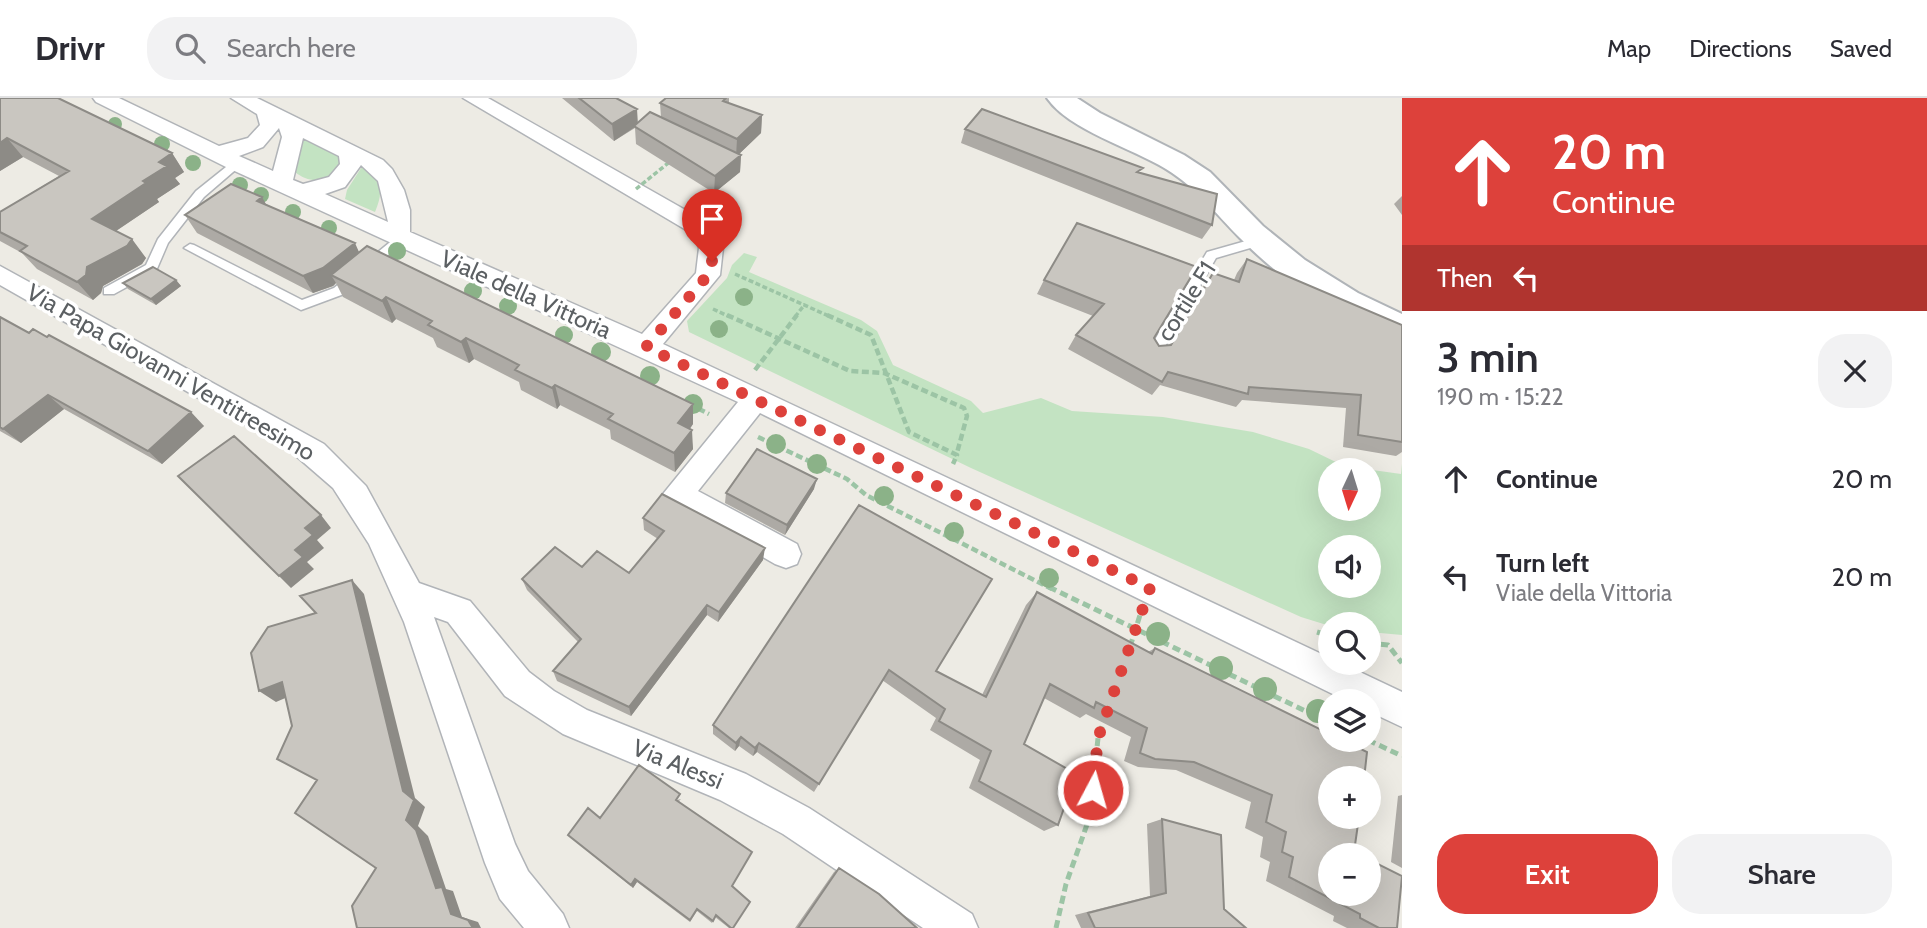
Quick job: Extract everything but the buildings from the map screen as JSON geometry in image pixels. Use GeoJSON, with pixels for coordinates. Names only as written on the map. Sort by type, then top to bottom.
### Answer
{"type":"FeatureCollection","features":[{"type":"Feature","properties":{"kind":"main road"},"geometry":{"type":"LineString","coordinates":[[1060,98],[1092,120],[1192,173],[1260,241],[1326,289],[1402,328]]}},
{"type":"Feature","properties":{"kind":"street","name":"Viale della Vittoria"},"geometry":{"type":"LineString","coordinates":[[103,98],[399,237],[646,347],[1402,710]]}},
{"type":"Feature","properties":{"kind":"street"},"geometry":{"type":"LineString","coordinates":[[241,98],[373,163],[386,176],[397,206],[399,237]]}},
{"type":"Feature","properties":{"kind":"street"},"geometry":{"type":"LineString","coordinates":[[473,98],[697,223],[706,234],[711,248],[708,275],[646,347]]}},
{"type":"Feature","properties":{"kind":"street"},"geometry":{"type":"LineString","coordinates":[[228,158],[264,137],[276,115]]}},
{"type":"Feature","properties":{"kind":"street"},"geometry":{"type":"LineString","coordinates":[[276,115],[293,137],[290,187],[329,186],[344,176],[351,164],[349,153],[344,148]]}},
{"type":"Feature","properties":{"kind":"street","name":"Via Papa Giovanni Ventitreesimo"},"geometry":{"type":"LineString","coordinates":[[0,274],[298,440],[329,465],[355,494],[410,595],[498,850],[514,885],[549,928]]}},
{"type":"Feature","properties":{"kind":"street"},"geometry":{"type":"LineString","coordinates":[[756,399],[678,494],[786,554]]}},
{"type":"Feature","properties":{"kind":"street","name":"Via Alessi"},"geometry":{"type":"LineString","coordinates":[[410,595],[458,611],[517,684],[542,703],[575,722],[744,793],[796,821],[958,928]]}},
{"type":"Feature","properties":{"kind":"lane"},"geometry":{"type":"LineString","coordinates":[[109,291],[152,268],[162,242],[228,158]]}},
{"type":"Feature","properties":{"kind":"lane"},"geometry":{"type":"LineString","coordinates":[[190,248],[301,305],[339,291],[399,237]]}},
{"type":"Feature","properties":{"kind":"lane","name":"cortile F1"},"geometry":{"type":"LineString","coordinates":[[1154,353],[1210,255],[1260,241]]}},
{"type":"Feature","properties":{"kind":"path"},"geometry":{"type":"LineString","coordinates":[[636,189],[676,156]]}},
{"type":"Feature","properties":{"kind":"path"},"geometry":{"type":"LineString","coordinates":[[728,282],[735,273],[871,335],[909,432],[957,455],[953,464]]}},
{"type":"Feature","properties":{"kind":"path"},"geometry":{"type":"LineString","coordinates":[[688,297],[850,371],[884,373],[964,408],[967,416],[957,453]]}},
{"type":"Feature","properties":{"kind":"path"},"geometry":{"type":"LineString","coordinates":[[755,370],[805,304]]}},
{"type":"Feature","properties":{"kind":"path"},"geometry":{"type":"LineString","coordinates":[[687,403],[847,480],[866,495],[1135,631],[1318,717]]}},
{"type":"Feature","properties":{"kind":"path"},"geometry":{"type":"LineString","coordinates":[[1128,652],[1150,588]]}},
{"type":"Feature","properties":{"kind":"path"},"geometry":{"type":"LineString","coordinates":[[1381,644],[1388,645],[1402,663]]}},
{"type":"Feature","properties":{"kind":"path"},"geometry":{"type":"LineString","coordinates":[[1056,928],[1066,884],[1090,816],[1098,738],[1107,711]]}},
{"type":"Feature","properties":{"kind":"path"},"geometry":{"type":"LineString","coordinates":[[1381,746],[1402,756]]}},
{"type":"Feature","properties":{"kind":"green space"},"geometry":{"type":"Polygon","coordinates":[[[302,134],[339,156],[339,167],[329,176],[312,180],[295,172],[302,134]]]}},
{"type":"Feature","properties":{"kind":"green space"},"geometry":{"type":"Polygon","coordinates":[[[363,165],[378,180],[380,198],[375,212],[345,199],[347,190],[363,165]]]}},
{"type":"Feature","properties":{"kind":"green space"},"geometry":{"type":"Polygon","coordinates":[[[744,253],[757,257],[749,272],[861,320],[877,331],[893,365],[971,401],[983,413],[1041,398],[1072,411],[1163,417],[1253,432],[1309,449],[1328,458],[1318,458],[1318,522],[1381,522],[1381,471],[1401,474],[1402,464],[1402,635],[1381,633],[1381,612],[1318,612],[1318,622],[1301,617],[971,468],[689,332],[687,321],[727,278],[732,265],[744,253]]]}},
{"type":"Feature","properties":{"kind":"route"},"geometry":{"type":"LineString","coordinates":[[712,261],[708,275],[646,347],[1150,588],[1098,738],[1093,790]]}}]}
